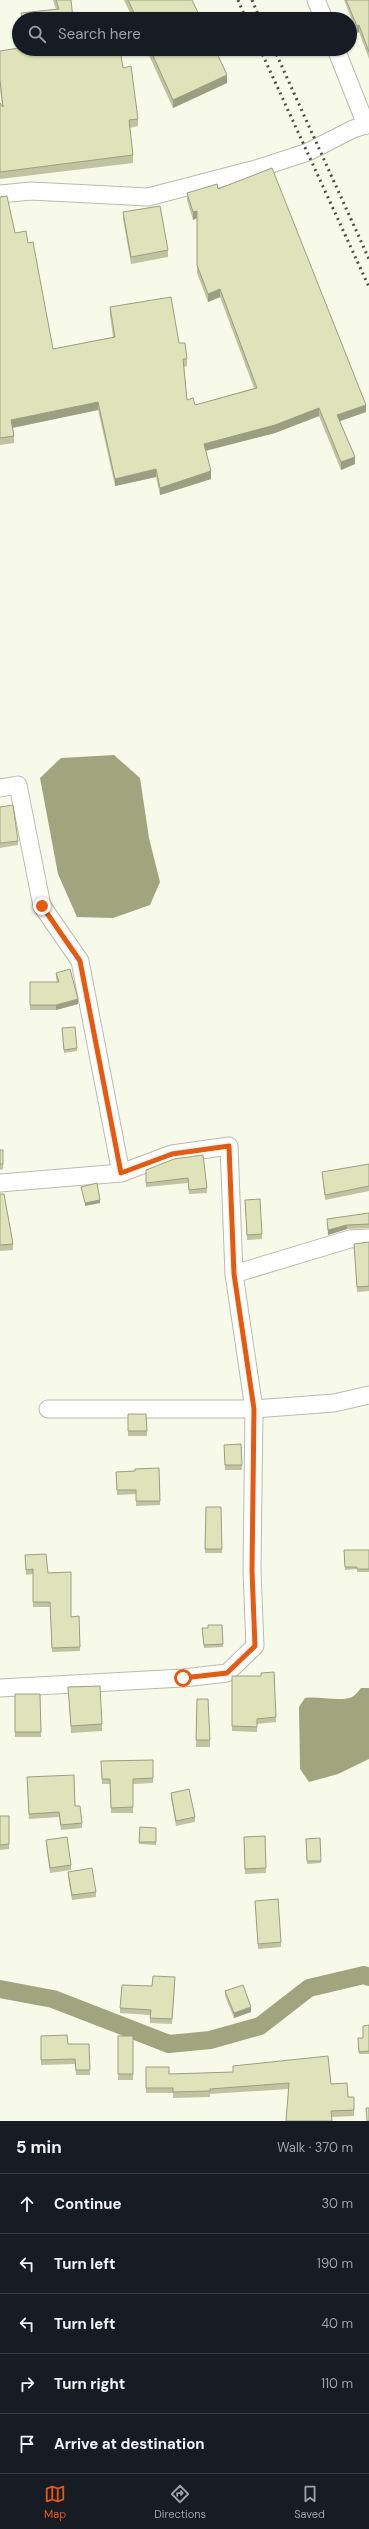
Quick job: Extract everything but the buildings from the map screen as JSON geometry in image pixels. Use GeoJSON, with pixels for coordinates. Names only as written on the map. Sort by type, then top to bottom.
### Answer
{"type":"FeatureCollection","features":[{"type":"Feature","properties":{"kind":"street"},"geometry":{"type":"LineString","coordinates":[[316,0],[321,12]]}},
{"type":"Feature","properties":{"kind":"street"},"geometry":{"type":"LineString","coordinates":[[0,194],[31,191],[148,197],[256,169],[300,155],[367,124],[339,56]]}},
{"type":"Feature","properties":{"kind":"street"},"geometry":{"type":"LineString","coordinates":[[0,788],[18,785],[42,906],[80,961],[121,1173]]}},
{"type":"Feature","properties":{"kind":"street"},"geometry":{"type":"LineString","coordinates":[[0,1183],[121,1173],[172,1154],[229,1146],[234,1274],[254,1409],[252,1571],[255,1646],[227,1673],[183,1678],[0,1688]]}},
{"type":"Feature","properties":{"kind":"street"},"geometry":{"type":"LineString","coordinates":[[234,1274],[350,1239],[369,1238]]}},
{"type":"Feature","properties":{"kind":"street"},"geometry":{"type":"LineString","coordinates":[[48,1409],[254,1409],[334,1403],[369,1395]]}},
{"type":"Feature","properties":{"kind":"shaded area"},"geometry":{"type":"Polygon","coordinates":[[[114,755],[140,778],[149,838],[160,882],[150,905],[113,918],[77,917],[58,874],[40,778],[61,758],[114,755]]]}},
{"type":"Feature","properties":{"kind":"shaded area"},"geometry":{"type":"Polygon","coordinates":[[[361,1688],[369,1688],[369,1759],[338,1774],[309,1782],[300,1769],[299,1707],[305,1698],[348,1698],[356,1694],[361,1688]]]}},
{"type":"Feature","properties":{"kind":"waterway"},"geometry":{"type":"LineString","coordinates":[[0,1989],[53,1999],[169,2044],[210,2040],[260,2026],[309,1988],[364,1975],[369,1977]]}},
{"type":"Feature","properties":{"kind":"railway"},"geometry":{"type":"LineString","coordinates":[[238,0],[243,12]]}},
{"type":"Feature","properties":{"kind":"railway"},"geometry":{"type":"LineString","coordinates":[[252,0],[257,12]]}},
{"type":"Feature","properties":{"kind":"railway"},"geometry":{"type":"LineString","coordinates":[[263,56],[369,287]]}},
{"type":"Feature","properties":{"kind":"railway"},"geometry":{"type":"LineString","coordinates":[[277,56],[369,259]]}},
{"type":"Feature","properties":{"kind":"route"},"geometry":{"type":"LineString","coordinates":[[42,906],[80,961],[121,1173],[172,1154],[229,1146],[234,1274],[254,1409],[252,1571],[255,1646],[227,1673],[183,1678]]}}]}
